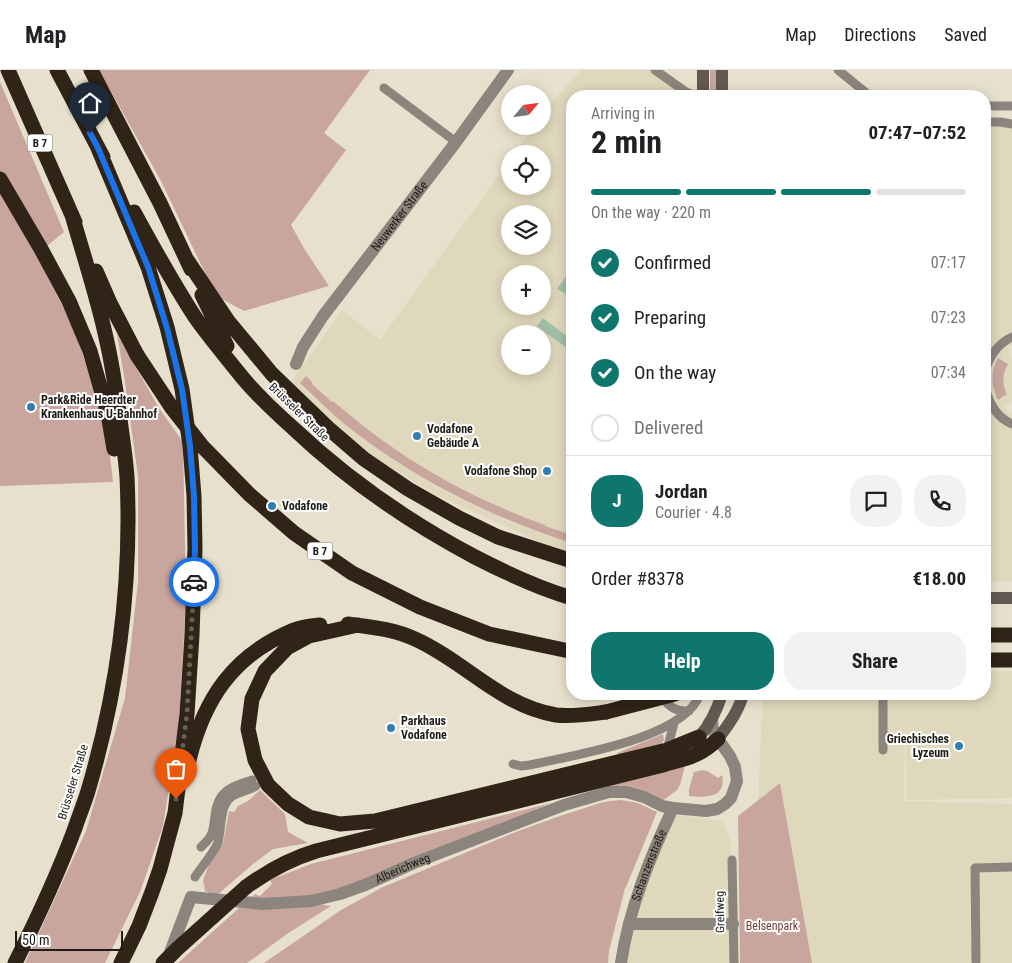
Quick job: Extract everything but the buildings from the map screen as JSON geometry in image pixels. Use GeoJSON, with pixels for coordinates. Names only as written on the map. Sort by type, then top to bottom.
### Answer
{"type":"FeatureCollection","features":[{"type":"Feature","properties":{"kind":"highway","name":"Brüsseler Straße"},"geometry":{"type":"LineString","coordinates":[[8,70],[110,303],[137,355],[172,408],[202,446],[235,481],[294,533],[352,573],[420,607],[490,634],[566,651]]}},
{"type":"Feature","properties":{"kind":"highway","name":"Brüsseler Straße"},"geometry":{"type":"LineString","coordinates":[[57,70],[150,241],[196,317],[243,379],[312,446],[352,479],[392,508],[439,538],[497,568],[566,596]]}},
{"type":"Feature","properties":{"kind":"highway"},"geometry":{"type":"LineString","coordinates":[[91,70],[160,203],[243,379]]}},
{"type":"Feature","properties":{"kind":"highway","name":"Brüsseler Straße"},"geometry":{"type":"LineString","coordinates":[[98,148],[148,267],[167,328],[182,389],[190,446],[194,496],[195,548],[192,635],[187,714],[175,813],[156,881],[139,926],[121,963]]}},
{"type":"Feature","properties":{"kind":"highway"},"geometry":{"type":"LineString","coordinates":[[0,179],[69,301],[90,351],[108,414],[128,524]]}},
{"type":"Feature","properties":{"kind":"highway","name":"Brüsseler Straße"},"geometry":{"type":"LineString","coordinates":[[15,963],[34,926],[65,854],[87,793],[106,722],[119,648],[126,590],[127,475],[118,404],[108,343],[72,215]]}},
{"type":"Feature","properties":{"kind":"highway"},"geometry":{"type":"LineString","coordinates":[[187,260],[228,321],[272,374],[328,428],[364,459],[408,490],[459,518],[498,537],[566,558]]}},
{"type":"Feature","properties":{"kind":"highway"},"geometry":{"type":"LineString","coordinates":[[175,813],[195,738],[206,710],[221,685],[241,663],[265,644],[296,630],[331,623],[386,629],[414,638],[442,653],[495,690],[528,707],[558,715],[583,715],[606,712],[651,700]]}},
{"type":"Feature","properties":{"kind":"highway"},"geometry":{"type":"LineString","coordinates":[[358,625],[309,636],[287,648],[265,671],[252,699],[248,730],[255,760],[268,785],[288,804],[308,816],[340,824],[375,821],[667,750],[700,737]]}},
{"type":"Feature","properties":{"kind":"highway"},"geometry":{"type":"LineString","coordinates":[[991,635],[1012,635]]}},
{"type":"Feature","properties":{"kind":"highway"},"geometry":{"type":"LineString","coordinates":[[991,660],[1012,660]]}},
{"type":"Feature","properties":{"kind":"highway"},"geometry":{"type":"LineString","coordinates":[[165,963],[177,949],[246,887],[259,877],[289,861],[316,851],[663,765],[694,756],[711,746],[718,739]]}},
{"type":"Feature","properties":{"kind":"street","name":"Neuwerker Straße"},"geometry":{"type":"LineString","coordinates":[[296,364],[302,346],[323,316],[456,142],[508,70]]}},
{"type":"Feature","properties":{"kind":"street"},"geometry":{"type":"LineString","coordinates":[[703,70],[703,90]]}},
{"type":"Feature","properties":{"kind":"street"},"geometry":{"type":"LineString","coordinates":[[722,70],[722,90]]}},
{"type":"Feature","properties":{"kind":"street"},"geometry":{"type":"LineString","coordinates":[[991,598],[1012,598]]}},
{"type":"Feature","properties":{"kind":"street"},"geometry":{"type":"LineString","coordinates":[[700,737],[712,720],[720,700]]}},
{"type":"Feature","properties":{"kind":"street"},"geometry":{"type":"LineString","coordinates":[[700,737],[718,739],[732,721],[742,700]]}},
{"type":"Feature","properties":{"kind":"street","name":"Alberichweg"},"geometry":{"type":"LineString","coordinates":[[165,963],[191,897],[263,904],[311,901],[333,896],[365,885],[414,863],[546,812],[609,792],[626,792],[644,797],[662,806],[673,808],[712,810],[725,804],[731,798],[737,781],[730,756],[713,730],[712,720]]}},
{"type":"Feature","properties":{"kind":"street","name":"Schanzenstraße"},"geometry":{"type":"LineString","coordinates":[[621,963],[629,924],[644,873],[673,808]]}},
{"type":"Feature","properties":{"kind":"street"},"geometry":{"type":"LineString","coordinates":[[629,924],[733,924]]}},
{"type":"Feature","properties":{"kind":"lane"},"geometry":{"type":"LineString","coordinates":[[655,70],[683,90]]}},
{"type":"Feature","properties":{"kind":"lane"},"geometry":{"type":"LineString","coordinates":[[838,70],[863,90]]}},
{"type":"Feature","properties":{"kind":"lane"},"geometry":{"type":"LineString","coordinates":[[384,88],[456,142]]}},
{"type":"Feature","properties":{"kind":"lane"},"geometry":{"type":"LineString","coordinates":[[991,106],[1012,106]]}},
{"type":"Feature","properties":{"kind":"lane"},"geometry":{"type":"LineString","coordinates":[[991,122],[1012,124]]}},
{"type":"Feature","properties":{"kind":"lane"},"geometry":{"type":"LineString","coordinates":[[991,356],[994,350],[1008,338],[1012,337]]}},
{"type":"Feature","properties":{"kind":"lane"},"geometry":{"type":"LineString","coordinates":[[991,404],[1000,417],[1012,424]]}},
{"type":"Feature","properties":{"kind":"lane"},"geometry":{"type":"LineString","coordinates":[[664,700],[675,710],[681,712],[689,711]]}},
{"type":"Feature","properties":{"kind":"lane"},"geometry":{"type":"LineString","coordinates":[[513,764],[521,766],[530,765],[607,748],[656,732],[689,711],[697,700]]}},
{"type":"Feature","properties":{"kind":"lane"},"geometry":{"type":"LineString","coordinates":[[883,700],[883,750]]}},
{"type":"Feature","properties":{"kind":"lane"},"geometry":{"type":"LineString","coordinates":[[667,750],[674,722]]}},
{"type":"Feature","properties":{"kind":"lane"},"geometry":{"type":"LineString","coordinates":[[585,770],[607,748]]}},
{"type":"Feature","properties":{"kind":"lane"},"geometry":{"type":"LineString","coordinates":[[195,877],[218,843],[224,808],[230,798],[248,791],[254,783],[237,784],[228,789],[219,798],[212,835],[200,847]]}},
{"type":"Feature","properties":{"kind":"lane","name":"Greifweg"},"geometry":{"type":"LineString","coordinates":[[732,860],[734,963]]}},
{"type":"Feature","properties":{"kind":"lane"},"geometry":{"type":"LineString","coordinates":[[976,961],[975,868],[1012,867]]}},
{"type":"Feature","properties":{"kind":"shaded area"},"geometry":{"type":"Polygon","coordinates":[[[582,70],[655,70],[683,90],[566,90],[566,336],[544,319],[539,325],[501,325],[501,375],[551,375],[551,336],[566,347],[566,533],[485,501],[438,477],[391,448],[368,431],[332,402],[306,377],[336,416],[360,436],[407,469],[480,508],[511,522],[566,541],[566,551],[553,548],[432,493],[377,459],[334,425],[291,382],[342,310],[380,340],[501,172],[501,195],[551,195],[551,145],[520,145],[528,135],[551,135],[551,104],[582,70]]]}},
{"type":"Feature","properties":{"kind":"shaded area"},"geometry":{"type":"Polygon","coordinates":[[[991,127],[1012,129],[1012,345],[1008,347],[1012,358],[1012,400],[1004,407],[1012,413],[1012,581],[991,581],[991,127]]]}},
{"type":"Feature","properties":{"kind":"shaded area"},"geometry":{"type":"Polygon","coordinates":[[[566,276],[566,294],[557,289],[566,276]]]}},
{"type":"Feature","properties":{"kind":"shaded area"},"geometry":{"type":"Polygon","coordinates":[[[543,318],[566,335],[566,348],[551,336],[551,325],[538,325],[543,318]]]}},
{"type":"Feature","properties":{"kind":"shaded area"},"geometry":{"type":"Polygon","coordinates":[[[1012,671],[1012,798],[907,800],[905,709],[904,801],[1012,804],[1012,963],[812,963],[780,783],[758,800],[763,700],[991,700],[991,672],[1012,671]]]}},
{"type":"Feature","properties":{"kind":"shaded area"},"geometry":{"type":"Polygon","coordinates":[[[673,815],[722,821],[731,842],[732,963],[624,963],[647,875],[673,815]]]}},
{"type":"Feature","properties":{"kind":"green space"},"geometry":{"type":"Polygon","coordinates":[[[99,70],[370,70],[324,133],[346,150],[291,225],[329,286],[244,311],[216,296],[161,181],[99,70]]]}},
{"type":"Feature","properties":{"kind":"green space"},"geometry":{"type":"Polygon","coordinates":[[[710,70],[716,70],[716,90],[710,90],[710,70]]]}},
{"type":"Feature","properties":{"kind":"green space"},"geometry":{"type":"Polygon","coordinates":[[[0,82],[64,232],[36,255],[73,326],[94,388],[110,456],[113,482],[0,486],[0,82]]]}},
{"type":"Feature","properties":{"kind":"green space"},"geometry":{"type":"Polygon","coordinates":[[[117,334],[159,408],[183,442],[186,598],[179,725],[163,826],[140,892],[105,963],[25,963],[86,831],[125,698],[138,582],[138,476],[117,334]]]}},
{"type":"Feature","properties":{"kind":"green space"},"geometry":{"type":"Polygon","coordinates":[[[998,358],[1008,364],[1003,379],[1007,394],[998,400],[992,379],[998,358]]]}},
{"type":"Feature","properties":{"kind":"green space"},"geometry":{"type":"Polygon","coordinates":[[[306,376],[332,402],[382,440],[433,473],[487,501],[566,533],[566,541],[478,507],[419,475],[363,438],[336,417],[300,383],[306,376]]]}},
{"type":"Feature","properties":{"kind":"green space"},"geometry":{"type":"Polygon","coordinates":[[[663,734],[664,740],[660,745],[618,755],[617,753],[663,734]]]}},
{"type":"Feature","properties":{"kind":"green space"},"geometry":{"type":"Polygon","coordinates":[[[685,766],[677,790],[661,802],[613,789],[612,784],[685,766]]]}},
{"type":"Feature","properties":{"kind":"green space"},"geometry":{"type":"Polygon","coordinates":[[[702,770],[718,778],[722,775],[723,783],[721,788],[714,795],[702,797],[689,796],[694,772],[702,770]]]}},
{"type":"Feature","properties":{"kind":"green space","name":"Belsenpark"},"geometry":{"type":"Polygon","coordinates":[[[780,783],[812,963],[740,963],[738,816],[780,783]]]}},
{"type":"Feature","properties":{"kind":"green space"},"geometry":{"type":"Polygon","coordinates":[[[260,790],[285,814],[288,832],[308,843],[273,849],[216,896],[205,891],[203,880],[210,862],[223,843],[229,811],[234,812],[238,806],[248,801],[260,790]]]}},
{"type":"Feature","properties":{"kind":"green space"},"geometry":{"type":"Polygon","coordinates":[[[621,800],[638,803],[657,812],[625,888],[609,951],[608,963],[264,963],[341,910],[383,887],[513,833],[600,803],[621,800]]]}},
{"type":"Feature","properties":{"kind":"green space"},"geometry":{"type":"Polygon","coordinates":[[[551,803],[364,882],[317,896],[247,901],[255,894],[260,896],[272,884],[270,880],[311,864],[551,803]]]}},
{"type":"Feature","properties":{"kind":"green space"},"geometry":{"type":"Polygon","coordinates":[[[318,904],[331,906],[287,934],[247,963],[178,963],[240,907],[318,904]]]}},
{"type":"Feature","properties":{"kind":"way so far"},"geometry":{"type":"LineString","coordinates":[[176,799],[187,714],[194,582]]}},
{"type":"Feature","properties":{"kind":"place","name":"Park&Ride Heerdter Krankenhaus U-Bahnhof"},"geometry":{"type":"Point","coordinates":[31,407]}},
{"type":"Feature","properties":{"kind":"place","name":"Vodafone Gebäude A"},"geometry":{"type":"Point","coordinates":[417,436]}},
{"type":"Feature","properties":{"kind":"place","name":"Vodafone Shop"},"geometry":{"type":"Point","coordinates":[547,471]}},
{"type":"Feature","properties":{"kind":"place","name":"Vodafone"},"geometry":{"type":"Point","coordinates":[272,506]}},
{"type":"Feature","properties":{"kind":"place","name":"Parkhaus Vodafone"},"geometry":{"type":"Point","coordinates":[391,728]}},
{"type":"Feature","properties":{"kind":"place","name":"Griechisches Lyzeum"},"geometry":{"type":"Point","coordinates":[959,746]}},
{"type":"Feature","properties":{"kind":"route"},"geometry":{"type":"LineString","coordinates":[[90,133],[148,267],[167,328],[182,389],[190,446],[194,496],[194,582]]}}]}
